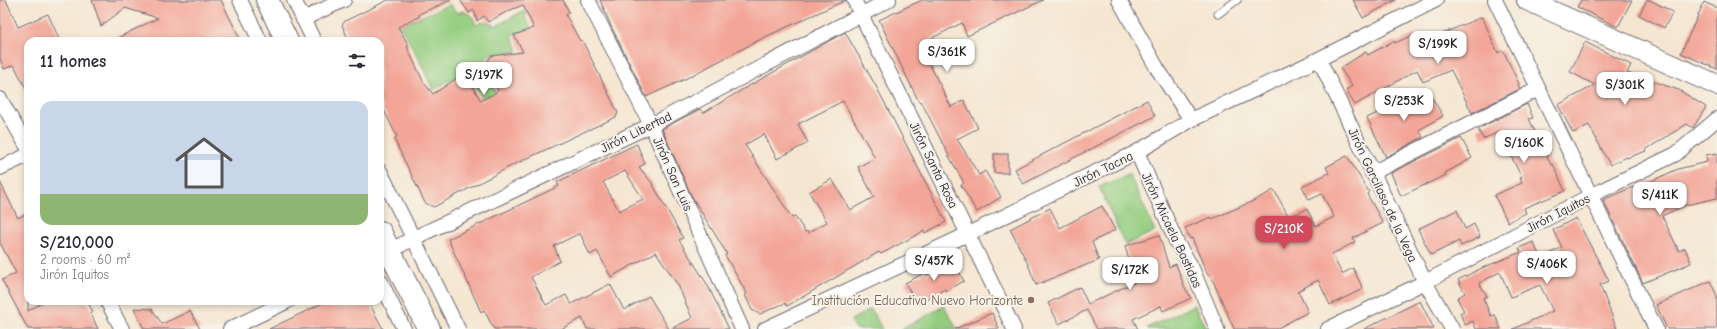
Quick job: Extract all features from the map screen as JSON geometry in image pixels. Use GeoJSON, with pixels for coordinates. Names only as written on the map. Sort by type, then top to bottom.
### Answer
{"type":"FeatureCollection","features":[{"type":"Feature","properties":{"kind":"highway"},"geometry":{"type":"LineString","coordinates":[[267,0],[285,37]]}},
{"type":"Feature","properties":{"kind":"highway"},"geometry":{"type":"LineString","coordinates":[[385,254],[429,329]]}},
{"type":"Feature","properties":{"kind":"main road"},"geometry":{"type":"LineString","coordinates":[[1527,0],[1717,85]]}},
{"type":"Feature","properties":{"kind":"street"},"geometry":{"type":"LineString","coordinates":[[240,0],[257,37]]}},
{"type":"Feature","properties":{"kind":"street"},"geometry":{"type":"LineString","coordinates":[[294,0],[312,37]]}},
{"type":"Feature","properties":{"kind":"street"},"geometry":{"type":"LineString","coordinates":[[303,19],[344,0]]}},
{"type":"Feature","properties":{"kind":"street","name":"Jirón San Luis"},"geometry":{"type":"LineString","coordinates":[[588,0],[650,125],[742,329]]}},
{"type":"Feature","properties":{"kind":"street","name":"Jirón Santa Rosa"},"geometry":{"type":"LineString","coordinates":[[854,0],[1014,329]]}},
{"type":"Feature","properties":{"kind":"street","name":"Jirón Libertad"},"geometry":{"type":"LineString","coordinates":[[385,254],[414,238],[650,125],[889,0]]}},
{"type":"Feature","properties":{"kind":"street"},"geometry":{"type":"LineString","coordinates":[[1119,0],[1157,68],[1191,120]]}},
{"type":"Feature","properties":{"kind":"street","name":"Jirón Tacna"},"geometry":{"type":"LineString","coordinates":[[765,329],[968,234],[1137,152],[1191,120],[1319,59],[1436,0]]}},
{"type":"Feature","properties":{"kind":"street"},"geometry":{"type":"LineString","coordinates":[[1495,0],[1656,329]]}},
{"type":"Feature","properties":{"kind":"street","name":"Jirón Garcilaso de la Vega"},"geometry":{"type":"LineString","coordinates":[[1319,59],[1372,174],[1425,282],[1452,329]]}},
{"type":"Feature","properties":{"kind":"street"},"geometry":{"type":"LineString","coordinates":[[1372,174],[1538,89]]}},
{"type":"Feature","properties":{"kind":"street"},"geometry":{"type":"LineString","coordinates":[[0,99],[24,141]]}},
{"type":"Feature","properties":{"kind":"street","name":"Jirón Iquitos"},"geometry":{"type":"LineString","coordinates":[[1328,329],[1425,282],[1590,196],[1676,154],[1717,119]]}},
{"type":"Feature","properties":{"kind":"street","name":"Jirón Micaela Bastidas"},"geometry":{"type":"LineString","coordinates":[[1137,152],[1177,244],[1191,266],[1217,329]]}},
{"type":"Feature","properties":{"kind":"street"},"geometry":{"type":"LineString","coordinates":[[0,168],[24,157]]}},
{"type":"Feature","properties":{"kind":"street"},"geometry":{"type":"LineString","coordinates":[[384,179],[458,329]]}},
{"type":"Feature","properties":{"kind":"street"},"geometry":{"type":"LineString","coordinates":[[384,288],[404,329]]}},
{"type":"Feature","properties":{"kind":"street"},"geometry":{"type":"LineString","coordinates":[[109,305],[122,329]]}},
{"type":"Feature","properties":{"kind":"street"},"geometry":{"type":"LineString","coordinates":[[230,329],[280,305]]}},
{"type":"Feature","properties":{"kind":"lane"},"geometry":{"type":"LineString","coordinates":[[1218,14],[1237,0]]}},
{"type":"Feature","properties":{"kind":"green space"},"geometry":{"type":"Polygon","coordinates":[[[450,4],[457,13],[463,11],[472,16],[476,25],[484,21],[496,26],[533,6],[532,12],[524,15],[531,28],[511,35],[517,47],[517,51],[491,54],[484,61],[487,74],[500,102],[502,120],[489,95],[482,98],[466,70],[433,90],[417,55],[400,26],[450,4]]]}},
{"type":"Feature","properties":{"kind":"green space"},"geometry":{"type":"Polygon","coordinates":[[[1129,174],[1155,231],[1125,245],[1099,187],[1129,174]]]}},
{"type":"Feature","properties":{"kind":"green space"},"geometry":{"type":"Polygon","coordinates":[[[1194,305],[1206,329],[1147,328],[1194,305]]]}},
{"type":"Feature","properties":{"kind":"green space"},"geometry":{"type":"Polygon","coordinates":[[[944,306],[957,329],[902,329],[944,306]]]}},
{"type":"Feature","properties":{"kind":"green space"},"geometry":{"type":"Polygon","coordinates":[[[871,309],[882,329],[856,329],[851,320],[871,309]]]}},
{"type":"Feature","properties":{"kind":"building"},"geometry":{"type":"Polygon","coordinates":[[[0,0],[6,0],[18,27],[48,14],[58,37],[24,37],[24,85],[14,65],[4,69],[0,59],[0,0]]]}},
{"type":"Feature","properties":{"kind":"building"},"geometry":{"type":"Polygon","coordinates":[[[92,0],[221,0],[239,37],[119,37],[158,18],[125,8],[101,26],[92,0]]]}},
{"type":"Feature","properties":{"kind":"building"},"geometry":{"type":"Polygon","coordinates":[[[388,0],[451,0],[419,14],[420,16],[398,27],[409,46],[407,47],[424,83],[433,94],[465,73],[481,101],[498,91],[486,64],[491,56],[523,52],[514,35],[534,28],[523,5],[488,22],[484,16],[477,21],[474,10],[469,13],[460,0],[563,0],[569,12],[566,15],[580,41],[582,40],[618,113],[616,117],[513,165],[434,207],[425,203],[394,139],[397,137],[384,110],[384,37],[347,37],[342,25],[345,21],[388,0]]]}},
{"type":"Feature","properties":{"kind":"building"},"geometry":{"type":"Polygon","coordinates":[[[600,0],[846,0],[763,38],[685,79],[646,97],[611,26],[600,0]]]}},
{"type":"Feature","properties":{"kind":"building"},"geometry":{"type":"Polygon","coordinates":[[[922,0],[1043,0],[967,36],[962,23],[928,40],[929,43],[921,47],[951,107],[964,100],[978,128],[957,139],[979,175],[985,171],[1001,197],[977,212],[961,185],[964,183],[921,101],[919,102],[879,20],[922,0]]]}},
{"type":"Feature","properties":{"kind":"building"},"geometry":{"type":"Polygon","coordinates":[[[1353,0],[1396,0],[1363,18],[1353,0]]]}},
{"type":"Feature","properties":{"kind":"building"},"geometry":{"type":"Polygon","coordinates":[[[1581,0],[1632,0],[1618,27],[1577,7],[1581,0]]]}},
{"type":"Feature","properties":{"kind":"building"},"geometry":{"type":"Polygon","coordinates":[[[1647,0],[1650,0],[1673,12],[1664,28],[1639,15],[1647,0]]]}},
{"type":"Feature","properties":{"kind":"building"},"geometry":{"type":"Polygon","coordinates":[[[1704,2],[1717,8],[1717,69],[1681,53],[1704,2]]]}},
{"type":"Feature","properties":{"kind":"building"},"geometry":{"type":"Polygon","coordinates":[[[1482,17],[1498,53],[1503,50],[1520,89],[1472,113],[1451,70],[1423,82],[1417,70],[1355,105],[1346,90],[1352,86],[1340,68],[1366,52],[1368,55],[1394,41],[1395,43],[1415,34],[1420,43],[1482,17]]]}},
{"type":"Feature","properties":{"kind":"building"},"geometry":{"type":"Polygon","coordinates":[[[845,32],[877,88],[946,222],[925,233],[924,231],[881,254],[879,252],[787,306],[785,303],[760,314],[752,310],[745,295],[747,294],[725,255],[727,254],[691,195],[662,129],[700,109],[703,113],[845,32]],[[843,101],[798,124],[808,143],[777,159],[764,134],[745,145],[792,218],[795,216],[805,232],[807,231],[808,233],[827,222],[809,192],[832,179],[850,210],[874,197],[858,167],[875,158],[843,101]]]}},
{"type":"Feature","properties":{"kind":"building"},"geometry":{"type":"Polygon","coordinates":[[[1585,42],[1631,65],[1627,73],[1679,90],[1706,107],[1693,128],[1687,124],[1645,150],[1646,151],[1627,157],[1610,165],[1589,125],[1573,133],[1558,105],[1595,85],[1570,72],[1585,42]]]}},
{"type":"Feature","properties":{"kind":"building"},"geometry":{"type":"Polygon","coordinates":[[[1427,89],[1443,116],[1419,130],[1423,137],[1386,157],[1367,118],[1405,100],[1406,101],[1427,89]]]}},
{"type":"Feature","properties":{"kind":"building"},"geometry":{"type":"Polygon","coordinates":[[[1147,100],[1155,116],[1023,184],[1015,169],[1147,100]]]}},
{"type":"Feature","properties":{"kind":"building"},"geometry":{"type":"Polygon","coordinates":[[[1527,104],[1533,118],[1529,119],[1551,165],[1553,164],[1565,191],[1524,208],[1526,213],[1508,222],[1494,195],[1522,183],[1520,178],[1522,178],[1501,131],[1483,139],[1478,129],[1527,104]]]}},
{"type":"Feature","properties":{"kind":"building"},"geometry":{"type":"Polygon","coordinates":[[[1461,138],[1472,158],[1445,173],[1446,175],[1401,196],[1391,173],[1461,138]]]}},
{"type":"Feature","properties":{"kind":"building"},"geometry":{"type":"Polygon","coordinates":[[[637,144],[645,164],[639,167],[652,183],[683,238],[679,240],[707,284],[729,329],[671,329],[692,318],[678,285],[656,252],[611,277],[597,251],[590,255],[580,233],[554,246],[560,261],[531,277],[546,305],[566,295],[571,304],[610,284],[624,310],[649,296],[669,329],[587,329],[582,318],[561,329],[494,329],[484,310],[481,312],[448,239],[559,186],[557,182],[637,144]],[[625,171],[603,182],[619,211],[643,199],[625,171]]]}},
{"type":"Feature","properties":{"kind":"building"},"geometry":{"type":"Polygon","coordinates":[[[1717,153],[1717,198],[1686,205],[1662,216],[1679,251],[1685,248],[1691,263],[1643,283],[1603,200],[1633,187],[1634,189],[1678,169],[1707,162],[1706,155],[1717,153]]]}},
{"type":"Feature","properties":{"kind":"building"},"geometry":{"type":"Polygon","coordinates":[[[994,154],[1008,154],[1008,173],[994,173],[994,154]]]}},
{"type":"Feature","properties":{"kind":"building"},"geometry":{"type":"Polygon","coordinates":[[[1347,156],[1369,192],[1367,194],[1383,223],[1353,238],[1355,242],[1332,254],[1342,274],[1353,268],[1363,289],[1330,305],[1318,280],[1298,291],[1308,312],[1276,329],[1234,329],[1210,274],[1208,275],[1192,238],[1190,239],[1185,228],[1211,217],[1212,219],[1274,190],[1289,217],[1307,209],[1316,226],[1334,217],[1322,194],[1309,200],[1302,186],[1329,173],[1326,167],[1347,156]]]}},
{"type":"Feature","properties":{"kind":"building"},"geometry":{"type":"Polygon","coordinates":[[[0,182],[18,218],[24,215],[24,305],[28,305],[28,311],[38,305],[89,305],[93,312],[91,314],[98,329],[28,329],[2,280],[16,273],[0,243],[0,182]]]}},
{"type":"Feature","properties":{"kind":"building"},"geometry":{"type":"Polygon","coordinates":[[[1102,206],[1115,230],[1092,242],[1099,260],[1036,285],[1028,264],[1010,229],[1050,208],[1060,228],[1102,206]]]}},
{"type":"Feature","properties":{"kind":"building"},"geometry":{"type":"Polygon","coordinates":[[[1457,210],[1465,229],[1474,224],[1480,237],[1461,246],[1459,241],[1431,255],[1418,229],[1457,210]]]}},
{"type":"Feature","properties":{"kind":"building"},"geometry":{"type":"Polygon","coordinates":[[[1576,218],[1609,281],[1600,285],[1617,329],[1513,329],[1553,311],[1540,285],[1511,297],[1500,272],[1479,283],[1487,296],[1483,298],[1491,316],[1495,315],[1501,329],[1476,329],[1473,321],[1465,325],[1460,313],[1464,311],[1457,298],[1465,293],[1458,280],[1482,268],[1521,252],[1519,248],[1533,242],[1541,258],[1562,247],[1553,230],[1576,218]]]}},
{"type":"Feature","properties":{"kind":"building"},"geometry":{"type":"Polygon","coordinates":[[[1159,235],[1169,267],[1176,264],[1184,286],[1191,298],[1163,311],[1161,306],[1133,319],[1138,329],[1097,329],[1087,310],[1059,324],[1048,303],[1080,287],[1088,304],[1135,282],[1125,246],[1159,235]]]}},
{"type":"Feature","properties":{"kind":"building"},"geometry":{"type":"Polygon","coordinates":[[[953,261],[964,281],[917,304],[905,283],[926,272],[927,275],[953,261]]]}},
{"type":"Feature","properties":{"kind":"building"},"geometry":{"type":"Polygon","coordinates":[[[1710,281],[1717,296],[1717,329],[1667,329],[1656,305],[1710,281]]]}},
{"type":"Feature","properties":{"kind":"building"},"geometry":{"type":"Polygon","coordinates":[[[1420,301],[1434,329],[1364,329],[1420,301]]]}},
{"type":"Feature","properties":{"kind":"building"},"geometry":{"type":"Polygon","coordinates":[[[319,305],[370,305],[383,329],[269,329],[319,305]]]}},
{"type":"Feature","properties":{"kind":"building"},"geometry":{"type":"Polygon","coordinates":[[[134,308],[152,309],[162,324],[190,311],[200,329],[144,329],[134,308]]]}},
{"type":"Feature","properties":{"kind":"building"},"geometry":{"type":"Polygon","coordinates":[[[992,313],[999,329],[955,329],[992,313]]]}},
{"type":"Feature","properties":{"kind":"place","name":"Institución Educativa Nuevo Horizonte"},"geometry":{"type":"Point","coordinates":[1031,300]}}]}
